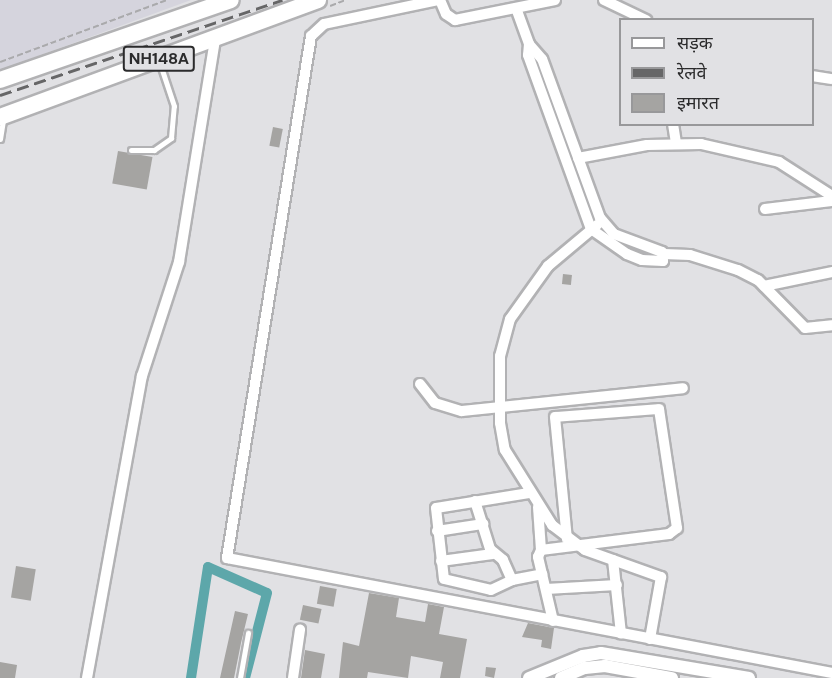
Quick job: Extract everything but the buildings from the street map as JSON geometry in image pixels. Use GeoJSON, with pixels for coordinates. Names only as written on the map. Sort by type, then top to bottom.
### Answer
{"type":"FeatureCollection","features":[{"type":"Feature","properties":{"kind":"highway","name":"NH148A"},"geometry":{"type":"LineString","coordinates":[[0,80],[231,0]]}},
{"type":"Feature","properties":{"kind":"highway","name":"NH148A"},"geometry":{"type":"LineString","coordinates":[[2,116],[318,0]]}},
{"type":"Feature","properties":{"kind":"street"},"geometry":{"type":"LineString","coordinates":[[555,0],[455,20],[446,14],[439,0],[324,24],[311,36],[226,556],[232,561],[832,673]]}},
{"type":"Feature","properties":{"kind":"street"},"geometry":{"type":"LineString","coordinates":[[604,0],[642,18]]}},
{"type":"Feature","properties":{"kind":"street"},"geometry":{"type":"LineString","coordinates":[[516,8],[529,44],[542,59],[602,221],[614,234],[664,254],[708,259],[752,276],[805,328],[818,330],[832,325]]}},
{"type":"Feature","properties":{"kind":"street"},"geometry":{"type":"LineString","coordinates":[[87,678],[142,376],[179,262],[215,39]]}},
{"type":"Feature","properties":{"kind":"street"},"geometry":{"type":"LineString","coordinates":[[529,44],[528,55],[591,229],[612,246],[642,260],[661,262],[664,254]]}},
{"type":"Feature","properties":{"kind":"street"},"geometry":{"type":"LineString","coordinates":[[814,76],[832,79]]}},
{"type":"Feature","properties":{"kind":"street"},"geometry":{"type":"LineString","coordinates":[[673,126],[676,143]]}},
{"type":"Feature","properties":{"kind":"street"},"geometry":{"type":"LineString","coordinates":[[578,158],[676,143],[749,153],[779,162],[832,199]]}},
{"type":"Feature","properties":{"kind":"street"},"geometry":{"type":"LineString","coordinates":[[765,209],[832,199]]}},
{"type":"Feature","properties":{"kind":"street"},"geometry":{"type":"LineString","coordinates":[[602,221],[548,266],[510,319],[500,356],[500,409],[505,450],[538,507],[571,542],[662,579],[650,639]]}},
{"type":"Feature","properties":{"kind":"street"},"geometry":{"type":"LineString","coordinates":[[764,286],[832,272]]}},
{"type":"Feature","properties":{"kind":"street"},"geometry":{"type":"LineString","coordinates":[[420,384],[431,400],[447,408],[500,409],[683,388]]}},
{"type":"Feature","properties":{"kind":"street"},"geometry":{"type":"LineString","coordinates":[[541,550],[571,542],[669,534],[678,528],[659,409],[555,417],[571,542]]}},
{"type":"Feature","properties":{"kind":"street"},"geometry":{"type":"LineString","coordinates":[[529,493],[439,506],[435,512],[441,561],[444,579],[449,583],[492,590],[512,580],[542,574]]}},
{"type":"Feature","properties":{"kind":"street"},"geometry":{"type":"LineString","coordinates":[[475,501],[494,554]]}},
{"type":"Feature","properties":{"kind":"street"},"geometry":{"type":"LineString","coordinates":[[538,507],[542,574],[553,621]]}},
{"type":"Feature","properties":{"kind":"street"},"geometry":{"type":"LineString","coordinates":[[437,531],[483,524]]}},
{"type":"Feature","properties":{"kind":"street"},"geometry":{"type":"LineString","coordinates":[[441,561],[494,554],[504,560],[512,580]]}},
{"type":"Feature","properties":{"kind":"street"},"geometry":{"type":"LineString","coordinates":[[613,560],[621,634]]}},
{"type":"Feature","properties":{"kind":"street"},"geometry":{"type":"LineString","coordinates":[[546,590],[617,585]]}},
{"type":"Feature","properties":{"kind":"street"},"geometry":{"type":"LineString","coordinates":[[293,678],[300,630]]}},
{"type":"Feature","properties":{"kind":"street"},"geometry":{"type":"LineString","coordinates":[[529,678],[583,656],[601,653],[749,678]]}},
{"type":"Feature","properties":{"kind":"street"},"geometry":{"type":"LineString","coordinates":[[561,678],[585,668],[605,666],[672,678]]}},
{"type":"Feature","properties":{"kind":"lane"},"geometry":{"type":"LineString","coordinates":[[131,150],[162,147],[171,138],[174,106],[159,60]]}},
{"type":"Feature","properties":{"kind":"lane"},"geometry":{"type":"LineString","coordinates":[[0,139],[2,116]]}},
{"type":"Feature","properties":{"kind":"lane"},"geometry":{"type":"LineString","coordinates":[[240,678],[249,633]]}},
{"type":"Feature","properties":{"kind":"path"},"geometry":{"type":"LineString","coordinates":[[0,62],[167,0]]}},
{"type":"Feature","properties":{"kind":"shaded area"},"geometry":{"type":"Polygon","coordinates":[[[0,0],[191,0],[0,70],[0,0]]]}},
{"type":"Feature","properties":{"kind":"waterway"},"geometry":{"type":"LineString","coordinates":[[191,678],[208,567],[267,593],[245,678]]}},
{"type":"Feature","properties":{"kind":"railway"},"geometry":{"type":"LineString","coordinates":[[0,95],[282,0]]}}]}
